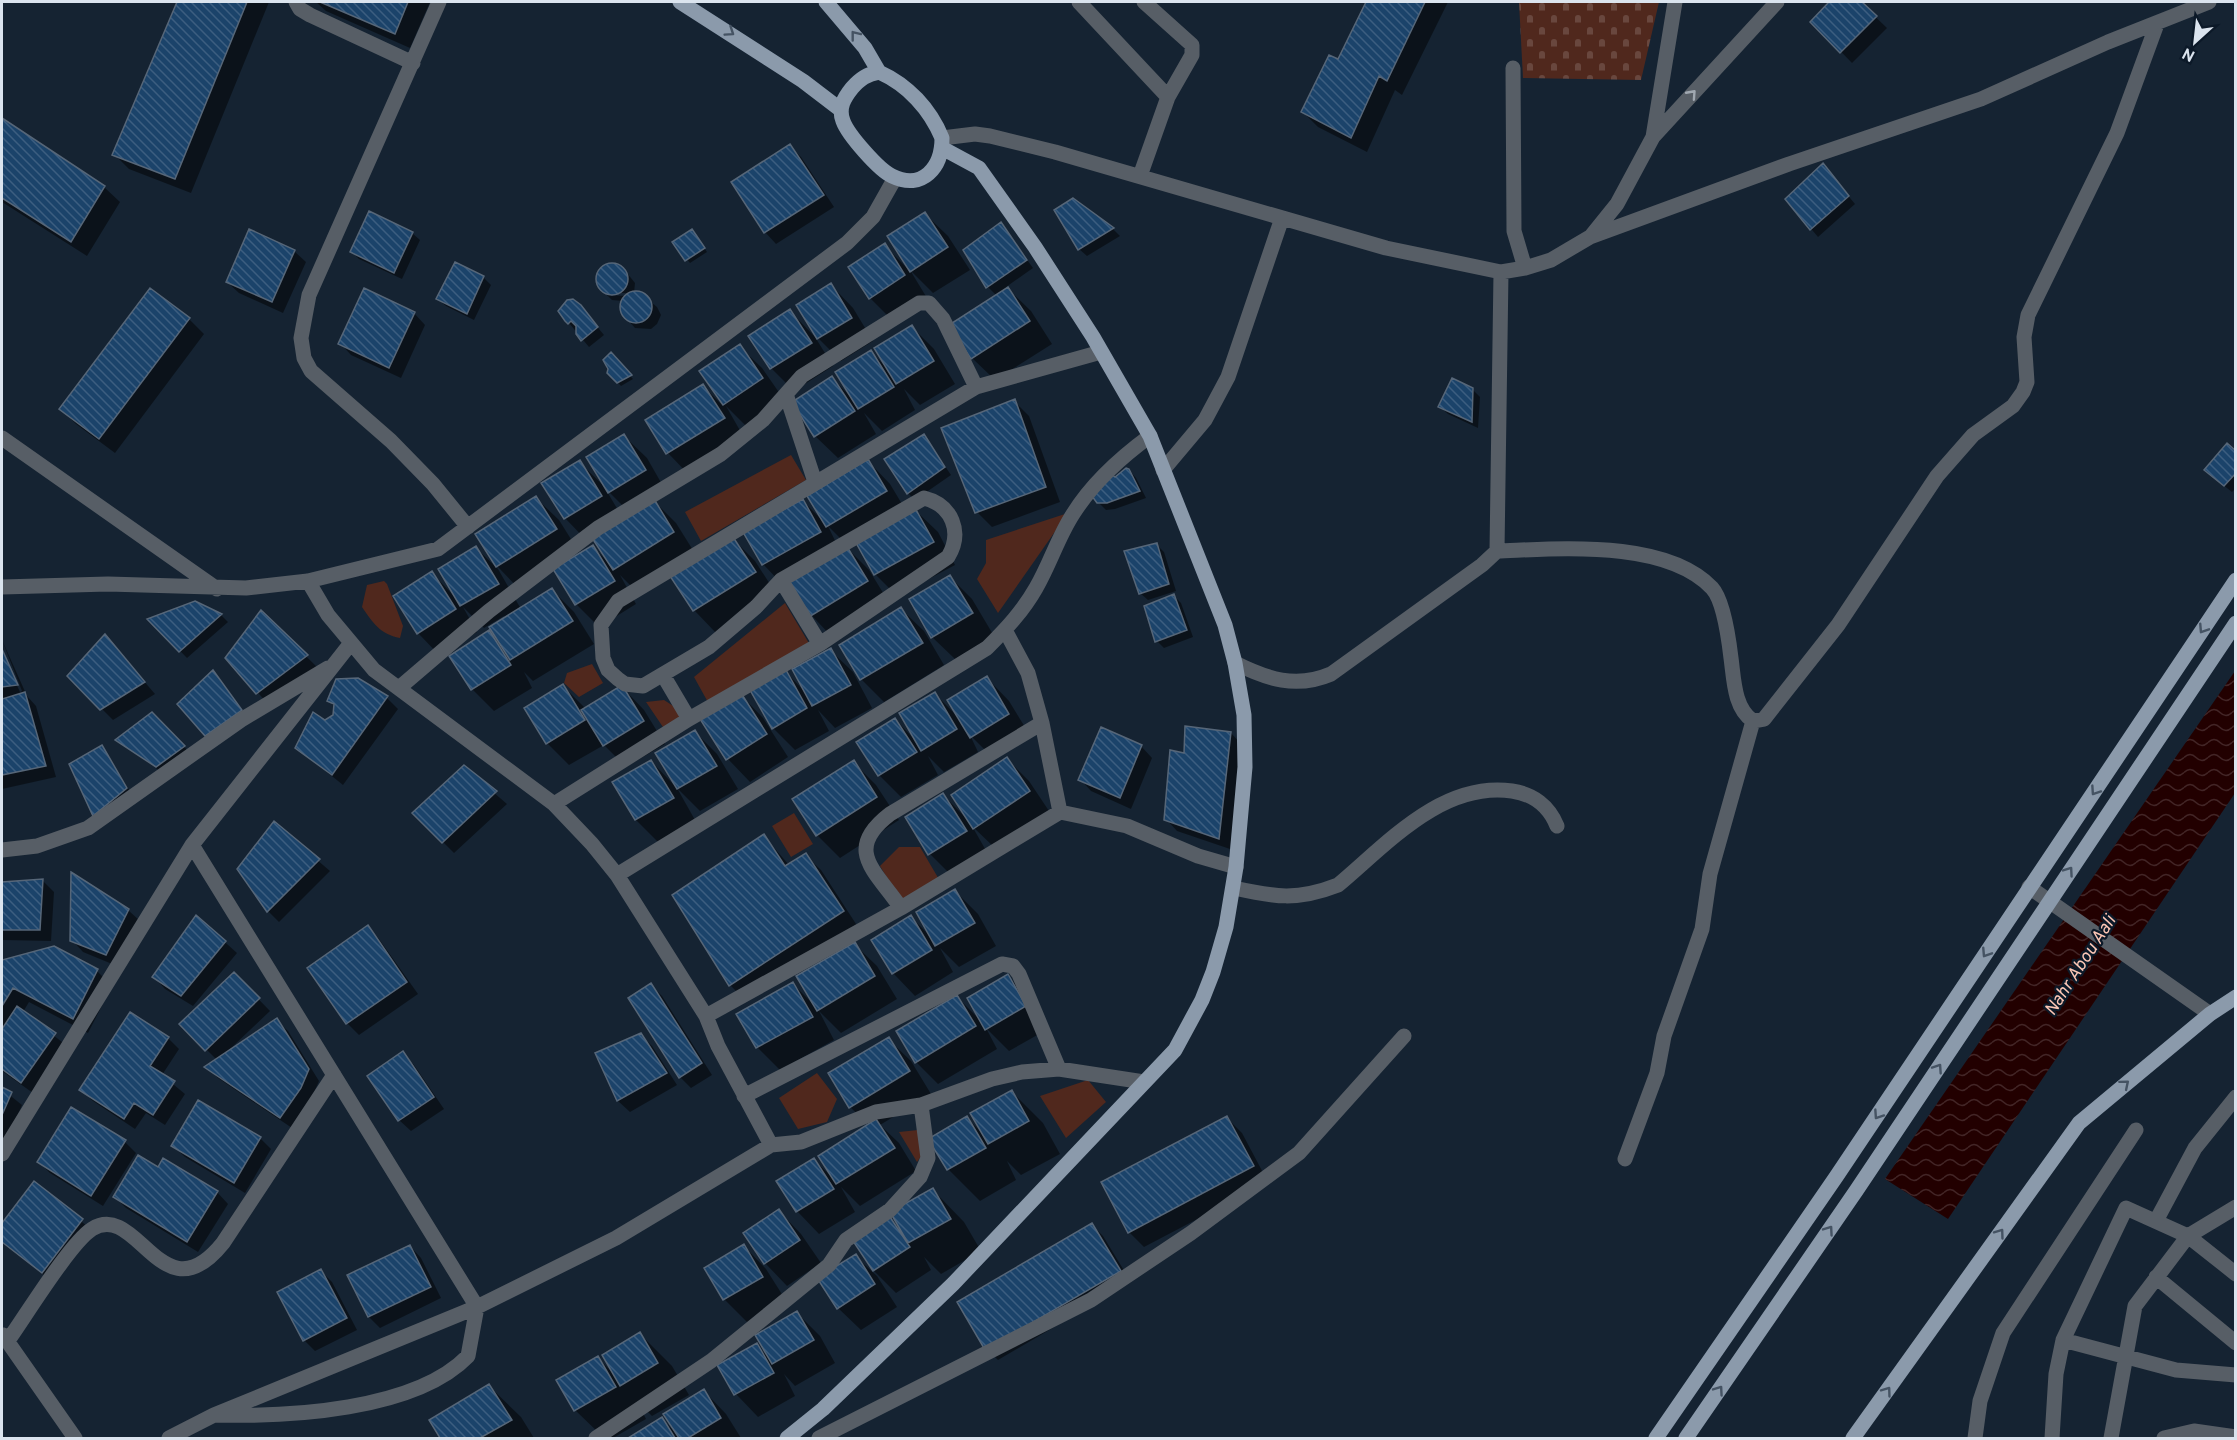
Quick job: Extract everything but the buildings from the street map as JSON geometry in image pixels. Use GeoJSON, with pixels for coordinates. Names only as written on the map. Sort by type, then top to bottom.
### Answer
{"type":"FeatureCollection","features":[{"type":"Feature","properties":{"kind":"main road"},"geometry":{"type":"LineString","coordinates":[[680,2],[785,68],[841,110]]}},
{"type":"Feature","properties":{"kind":"main road"},"geometry":{"type":"LineString","coordinates":[[787,1438],[823,1409],[952,1284],[1175,1050],[1202,1000],[1226,927],[1234,888],[1245,767],[1244,715],[1235,663],[1225,625],[1150,436],[1101,352],[1035,247],[979,168],[942,143],[920,102],[905,87],[879,72],[865,48],[826,2]]}},
{"type":"Feature","properties":{"kind":"main road"},"geometry":{"type":"LineString","coordinates":[[879,72],[860,79],[842,101],[843,122],[855,139],[881,168],[894,178],[906,181],[924,176],[938,164],[942,143]]}},
{"type":"Feature","properties":{"kind":"main road"},"geometry":{"type":"LineString","coordinates":[[1656,1438],[1830,1187],[2235,580]]}},
{"type":"Feature","properties":{"kind":"main road"},"geometry":{"type":"LineString","coordinates":[[1686,1438],[1856,1191],[2235,623]]}},
{"type":"Feature","properties":{"kind":"main road"},"geometry":{"type":"LineString","coordinates":[[1853,1438],[2079,1123],[2210,1014],[2235,997]]}},
{"type":"Feature","properties":{"kind":"street"},"geometry":{"type":"LineString","coordinates":[[296,2],[300,9],[310,15],[413,63]]}},
{"type":"Feature","properties":{"kind":"street"},"geometry":{"type":"LineString","coordinates":[[439,2],[327,250],[309,295],[301,338],[304,358],[311,370],[391,441],[433,484],[468,527]]}},
{"type":"Feature","properties":{"kind":"street"},"geometry":{"type":"LineString","coordinates":[[1079,2],[1168,97]]}},
{"type":"Feature","properties":{"kind":"street"},"geometry":{"type":"LineString","coordinates":[[1140,176],[1168,97],[1192,56],[1192,45],[1144,2]]}},
{"type":"Feature","properties":{"kind":"street"},"geometry":{"type":"LineString","coordinates":[[1653,137],[1675,2]]}},
{"type":"Feature","properties":{"kind":"street"},"geometry":{"type":"LineString","coordinates":[[942,143],[962,134],[990,136],[1140,176],[1386,248],[1501,272],[1551,260],[1590,237],[1790,164],[1981,99],[2108,42],[2209,2]]}},
{"type":"Feature","properties":{"kind":"street"},"geometry":{"type":"LineString","coordinates":[[1590,237],[1617,204],[1653,137],[1773,3]]}},
{"type":"Feature","properties":{"kind":"street"},"geometry":{"type":"LineString","coordinates":[[1753,721],[1764,719],[1838,625],[1937,476],[1973,435],[2013,406],[2023,392],[2027,382],[2024,337],[2028,315],[2117,133],[2157,24]]}},
{"type":"Feature","properties":{"kind":"street"},"geometry":{"type":"LineString","coordinates":[[1513,68],[1514,231],[1525,268]]}},
{"type":"Feature","properties":{"kind":"street"},"geometry":{"type":"LineString","coordinates":[[2,587],[108,584],[217,589],[246,588],[308,581],[438,549],[847,243],[873,217],[894,178]]}},
{"type":"Feature","properties":{"kind":"street"},"geometry":{"type":"LineString","coordinates":[[1163,470],[1204,420],[1228,377],[1282,218]]}},
{"type":"Feature","properties":{"kind":"street"},"geometry":{"type":"LineString","coordinates":[[1497,551],[1501,272]]}},
{"type":"Feature","properties":{"kind":"street"},"geometry":{"type":"LineString","coordinates":[[399,688],[489,611],[598,528],[721,454],[763,420],[802,376],[919,303],[929,303],[943,319],[976,387]]}},
{"type":"Feature","properties":{"kind":"street"},"geometry":{"type":"LineString","coordinates":[[554,804],[690,719],[820,644],[948,557],[955,538],[955,526],[950,516],[935,501],[924,498],[781,580],[756,607],[709,647],[643,686],[625,684],[608,670],[603,658],[601,626],[618,601],[976,387],[1101,352]]}},
{"type":"Feature","properties":{"kind":"street"},"geometry":{"type":"LineString","coordinates":[[786,394],[815,482]]}},
{"type":"Feature","properties":{"kind":"street"},"geometry":{"type":"LineString","coordinates":[[617,876],[966,662],[1005,630],[1037,586],[1060,537],[1089,491],[1121,459],[1150,436]]}},
{"type":"Feature","properties":{"kind":"street"},"geometry":{"type":"LineString","coordinates":[[2,438],[217,589]]}},
{"type":"Feature","properties":{"kind":"street"},"geometry":{"type":"LineString","coordinates":[[1235,663],[1272,679],[1313,682],[1322,678],[1482,565],[1497,551],[1553,549],[1614,552],[1652,557],[1690,571],[1714,590],[1729,641],[1737,697],[1747,716],[1753,721]]}},
{"type":"Feature","properties":{"kind":"street"},"geometry":{"type":"LineString","coordinates":[[781,580],[820,644]]}},
{"type":"Feature","properties":{"kind":"street"},"geometry":{"type":"LineString","coordinates":[[308,581],[328,615],[374,670],[554,804],[617,876],[706,1016],[744,1096],[771,1145]]}},
{"type":"Feature","properties":{"kind":"street"},"geometry":{"type":"LineString","coordinates":[[1005,630],[1028,673],[1042,723],[1060,812]]}},
{"type":"Feature","properties":{"kind":"street"},"geometry":{"type":"LineString","coordinates":[[2,1154],[192,845],[351,643]]}},
{"type":"Feature","properties":{"kind":"street"},"geometry":{"type":"LineString","coordinates":[[2,850],[37,846],[88,828],[241,720],[335,664]]}},
{"type":"Feature","properties":{"kind":"street"},"geometry":{"type":"LineString","coordinates":[[663,675],[690,719]]}},
{"type":"Feature","properties":{"kind":"street"},"geometry":{"type":"LineString","coordinates":[[1625,1159],[1657,1073],[1664,1036],[1702,929],[1710,874],[1753,721]]}},
{"type":"Feature","properties":{"kind":"street"},"geometry":{"type":"LineString","coordinates":[[901,908],[870,863],[865,851],[869,832],[890,814],[1042,723]]}},
{"type":"Feature","properties":{"kind":"street"},"geometry":{"type":"LineString","coordinates":[[1234,888],[1288,898],[1323,891],[1338,885],[1438,806],[1476,791],[1491,789],[1524,793],[1551,812],[1557,826]]}},
{"type":"Feature","properties":{"kind":"street"},"geometry":{"type":"LineString","coordinates":[[706,1016],[901,908],[1060,812],[1127,826],[1198,856],[1236,867]]}},
{"type":"Feature","properties":{"kind":"street"},"geometry":{"type":"LineString","coordinates":[[192,845],[477,1307],[468,1356],[440,1379],[409,1393],[381,1401],[318,1409],[248,1416],[214,1415]]}},
{"type":"Feature","properties":{"kind":"street"},"geometry":{"type":"LineString","coordinates":[[2029,887],[2210,1014]]}},
{"type":"Feature","properties":{"kind":"street"},"geometry":{"type":"LineString","coordinates":[[744,1096],[1002,964],[1013,966],[1019,974],[1059,1069]]}},
{"type":"Feature","properties":{"kind":"street"},"geometry":{"type":"LineString","coordinates":[[819,1438],[1091,1300],[1191,1233],[1299,1153],[1404,1036]]}},
{"type":"Feature","properties":{"kind":"street"},"geometry":{"type":"LineString","coordinates":[[169,1438],[214,1415],[477,1307],[616,1238],[771,1145],[801,1142],[876,1112],[921,1105],[992,1079],[1022,1072],[1059,1069],[1144,1082]]}},
{"type":"Feature","properties":{"kind":"street"},"geometry":{"type":"LineString","coordinates":[[75,1438],[4,1337],[93,1228],[105,1225],[118,1227],[169,1266],[181,1269],[202,1265],[223,1243],[334,1075]]}},
{"type":"Feature","properties":{"kind":"street"},"geometry":{"type":"LineString","coordinates":[[2156,1221],[2195,1148],[2235,1097]]}},
{"type":"Feature","properties":{"kind":"street"},"geometry":{"type":"LineString","coordinates":[[596,1438],[711,1361],[829,1265],[846,1240],[890,1210],[920,1177],[928,1158],[921,1105]]}},
{"type":"Feature","properties":{"kind":"street"},"geometry":{"type":"LineString","coordinates":[[1975,1438],[1980,1401],[2003,1334],[2136,1130]]}},
{"type":"Feature","properties":{"kind":"street"},"geometry":{"type":"LineString","coordinates":[[2052,1438],[2056,1374],[2063,1340],[2126,1208],[2188,1236],[2235,1274]]}},
{"type":"Feature","properties":{"kind":"street"},"geometry":{"type":"LineString","coordinates":[[2111,1438],[2135,1306],[2188,1236],[2235,1208]]}},
{"type":"Feature","properties":{"kind":"street"},"geometry":{"type":"LineString","coordinates":[[2156,1277],[2235,1343]]}},
{"type":"Feature","properties":{"kind":"street"},"geometry":{"type":"LineString","coordinates":[[2063,1340],[2176,1370],[2235,1375]]}},
{"type":"Feature","properties":{"kind":"street"},"geometry":{"type":"LineString","coordinates":[[2169,1438],[2194,1431],[2235,1437]]}},
{"type":"Feature","properties":{"kind":"green space"},"geometry":{"type":"Polygon","coordinates":[[[1519,2],[1659,2],[1641,80],[1523,78],[1519,2]]]}},
{"type":"Feature","properties":{"kind":"green space"},"geometry":{"type":"Polygon","coordinates":[[[791,455],[806,480],[701,541],[685,512],[791,455]]]}},
{"type":"Feature","properties":{"kind":"green space"},"geometry":{"type":"Polygon","coordinates":[[[1068,513],[998,613],[977,579],[986,563],[986,540],[1068,513]]]}},
{"type":"Feature","properties":{"kind":"green space"},"geometry":{"type":"Polygon","coordinates":[[[384,581],[403,626],[400,638],[382,631],[362,607],[367,585],[384,581]]]}},
{"type":"Feature","properties":{"kind":"green space"},"geometry":{"type":"Polygon","coordinates":[[[785,603],[810,645],[709,704],[694,677],[785,603]]]}},
{"type":"Feature","properties":{"kind":"green space"},"geometry":{"type":"Polygon","coordinates":[[[592,664],[603,683],[579,697],[564,683],[567,673],[592,664]]]}},
{"type":"Feature","properties":{"kind":"green space"},"geometry":{"type":"Polygon","coordinates":[[[664,700],[678,709],[680,722],[667,733],[646,702],[664,700]]]}},
{"type":"Feature","properties":{"kind":"green space"},"geometry":{"type":"Polygon","coordinates":[[[794,813],[813,844],[791,857],[772,826],[794,813]]]}},
{"type":"Feature","properties":{"kind":"green space"},"geometry":{"type":"Polygon","coordinates":[[[899,847],[920,847],[940,881],[902,903],[880,866],[899,847]]]}},
{"type":"Feature","properties":{"kind":"green space"},"geometry":{"type":"Polygon","coordinates":[[[817,1073],[837,1099],[827,1122],[798,1129],[779,1098],[817,1073]]]}},
{"type":"Feature","properties":{"kind":"green space"},"geometry":{"type":"Polygon","coordinates":[[[1088,1080],[1106,1102],[1066,1138],[1040,1096],[1088,1080]]]}},
{"type":"Feature","properties":{"kind":"green space"},"geometry":{"type":"Polygon","coordinates":[[[918,1130],[922,1155],[917,1162],[899,1132],[918,1130]]]}},
{"type":"Feature","properties":{"kind":"water","name":"Nahr Abou Aali"},"geometry":{"type":"Polygon","coordinates":[[[2235,671],[2235,793],[1948,1219],[1885,1179],[2235,671]]]}}]}
